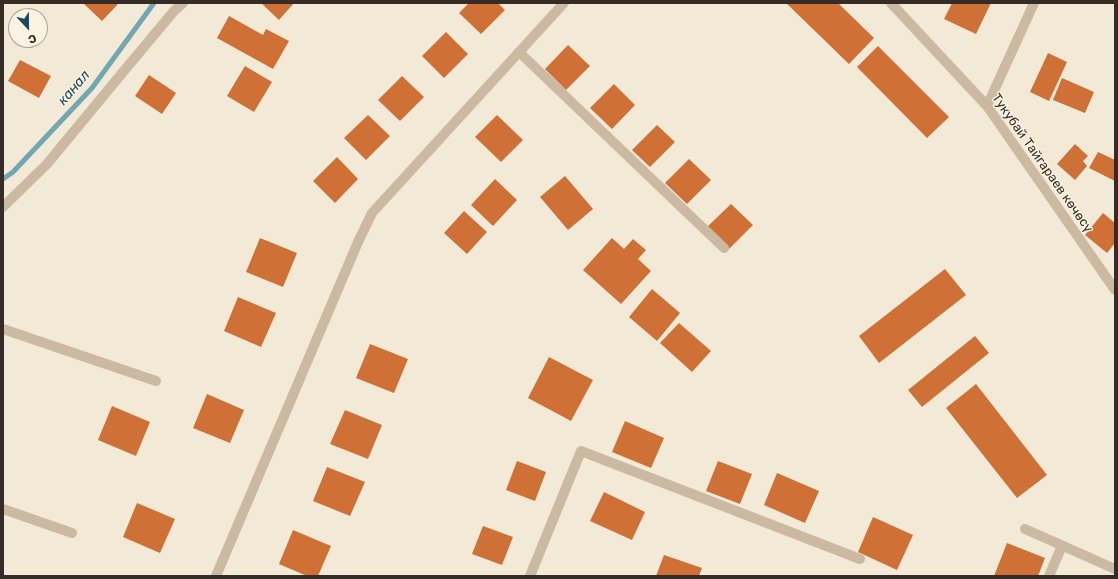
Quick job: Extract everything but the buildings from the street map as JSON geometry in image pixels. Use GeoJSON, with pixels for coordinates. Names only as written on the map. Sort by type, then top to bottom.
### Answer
{"type":"FeatureCollection","features":[{"type":"Feature","properties":{"kind":"street"},"geometry":{"type":"LineString","coordinates":[[3,207],[47,164],[174,11],[183,3]]}},
{"type":"Feature","properties":{"kind":"street"},"geometry":{"type":"LineString","coordinates":[[216,576],[358,242],[372,213],[564,3]]}},
{"type":"Feature","properties":{"kind":"street","name":"Тукубай Тайгараев көчөсү"},"geometry":{"type":"LineString","coordinates":[[891,3],[988,106],[1115,290]]}},
{"type":"Feature","properties":{"kind":"street"},"geometry":{"type":"LineString","coordinates":[[988,106],[1034,3]]}},
{"type":"Feature","properties":{"kind":"street"},"geometry":{"type":"LineString","coordinates":[[520,52],[724,248]]}},
{"type":"Feature","properties":{"kind":"street"},"geometry":{"type":"LineString","coordinates":[[3,329],[156,381]]}},
{"type":"Feature","properties":{"kind":"street"},"geometry":{"type":"LineString","coordinates":[[530,576],[581,451],[860,559]]}},
{"type":"Feature","properties":{"kind":"street"},"geometry":{"type":"LineString","coordinates":[[3,508],[72,533]]}},
{"type":"Feature","properties":{"kind":"street"},"geometry":{"type":"LineString","coordinates":[[1025,529],[1115,569]]}},
{"type":"Feature","properties":{"kind":"street"},"geometry":{"type":"LineString","coordinates":[[1049,576],[1062,546]]}},
{"type":"Feature","properties":{"kind":"waterway","name":"канал"},"geometry":{"type":"LineString","coordinates":[[3,179],[13,172],[92,88],[154,3]]}}]}
